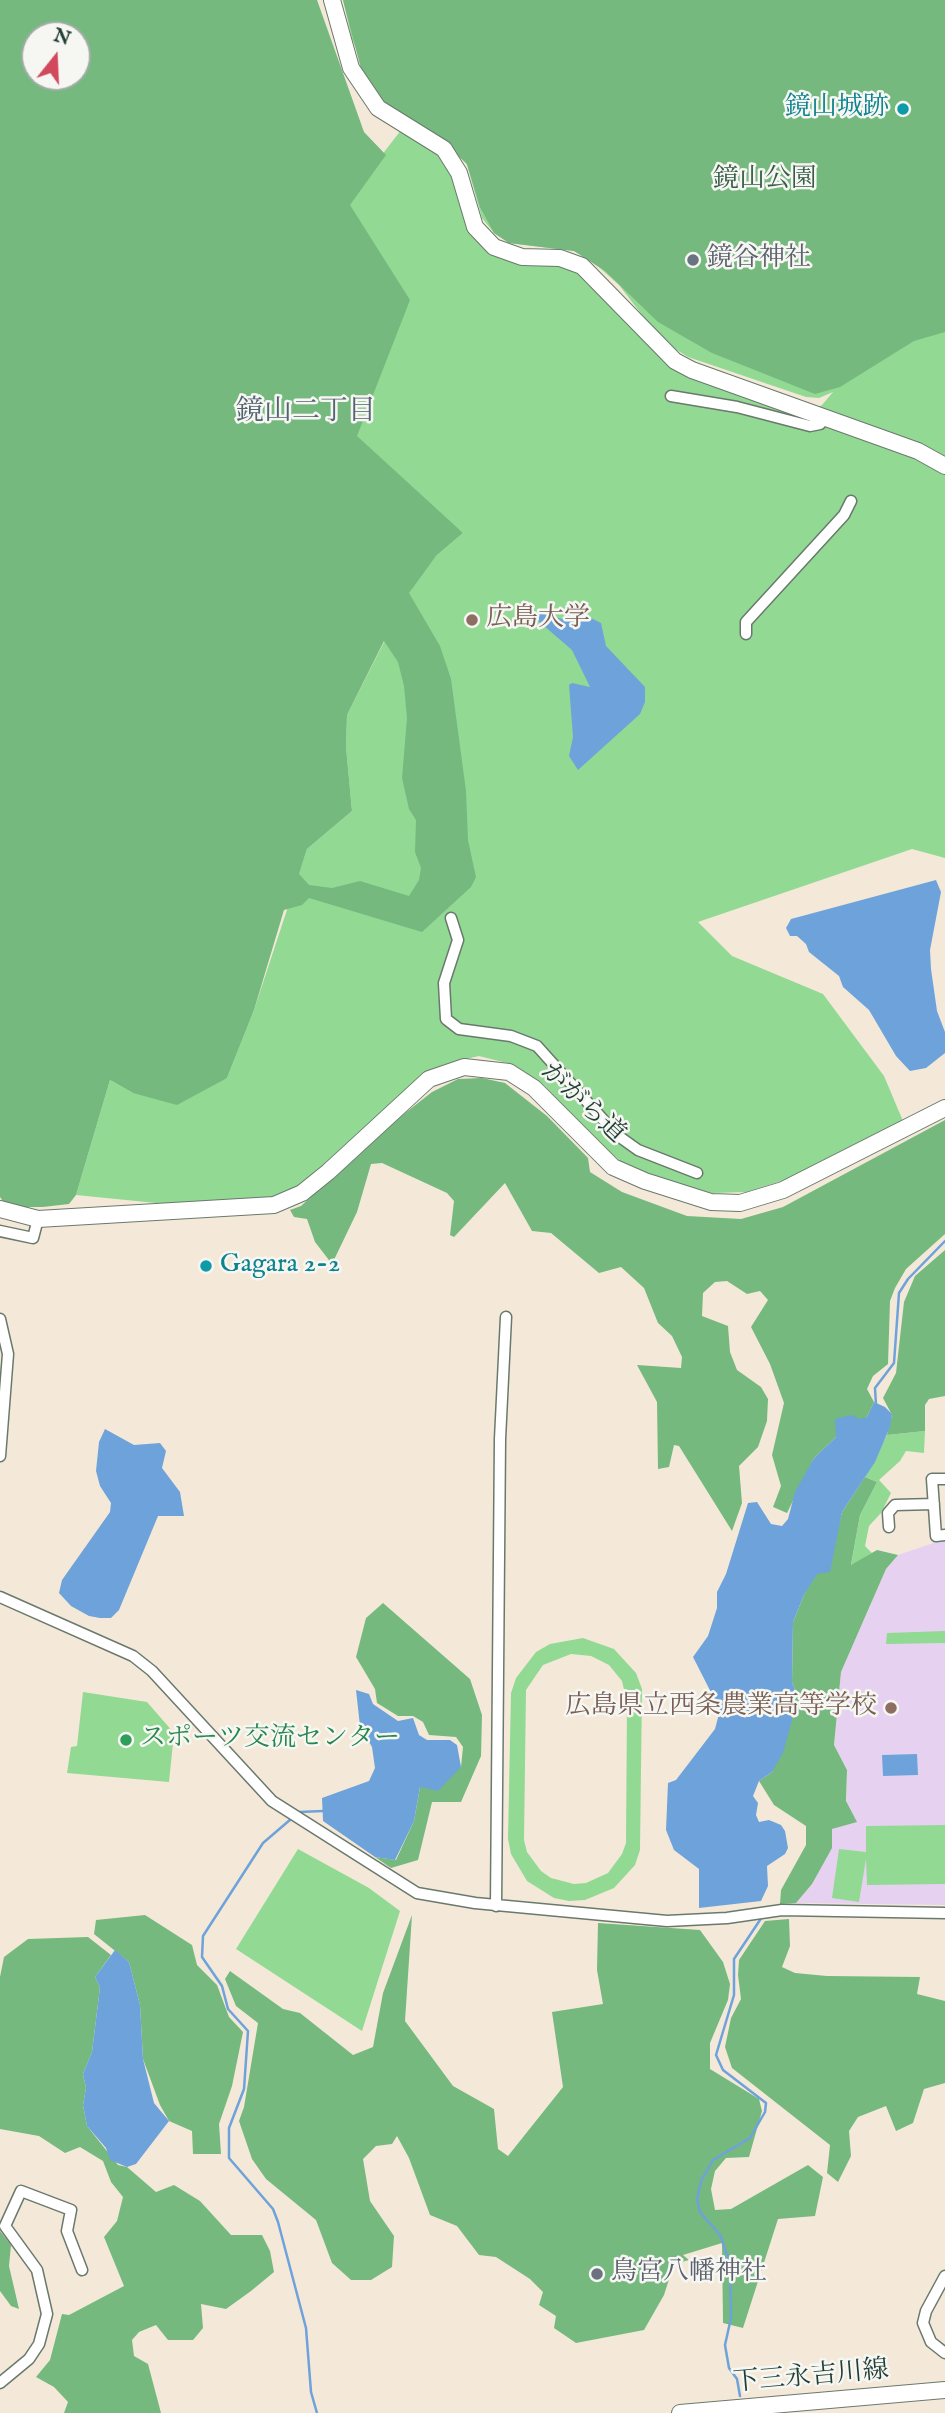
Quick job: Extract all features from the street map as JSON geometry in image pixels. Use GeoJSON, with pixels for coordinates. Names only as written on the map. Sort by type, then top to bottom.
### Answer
{"type":"FeatureCollection","features":[{"type":"Feature","properties":{"kind":"street"},"geometry":{"type":"LineString","coordinates":[[332,0],[351,68],[378,108],[443,149],[459,173],[475,228],[494,247],[523,257],[560,258],[582,266],[675,361],[918,451],[945,466]]}},
{"type":"Feature","properties":{"kind":"street"},"geometry":{"type":"LineString","coordinates":[[671,396],[737,407],[810,426],[820,424],[825,418]]}},
{"type":"Feature","properties":{"kind":"street"},"geometry":{"type":"LineString","coordinates":[[746,634],[746,622],[844,515],[851,501]]}},
{"type":"Feature","properties":{"kind":"street"},"geometry":{"type":"LineString","coordinates":[[451,918],[458,940],[444,983],[446,1019],[460,1028],[511,1036],[537,1046],[617,1135],[638,1150],[697,1173]]}},
{"type":"Feature","properties":{"kind":"street","name":"ががら道"},"geometry":{"type":"LineString","coordinates":[[0,1209],[38,1219],[260,1209],[274,1205],[302,1192],[328,1172],[429,1079],[464,1067],[509,1072],[534,1088],[613,1167],[645,1181],[711,1202],[740,1203],[783,1190],[945,1108]]}},
{"type":"Feature","properties":{"kind":"street"},"geometry":{"type":"LineString","coordinates":[[0,1231],[33,1238],[38,1219]]}},
{"type":"Feature","properties":{"kind":"street"},"geometry":{"type":"LineString","coordinates":[[496,1906],[500,1439],[506,1317]]}},
{"type":"Feature","properties":{"kind":"street"},"geometry":{"type":"LineString","coordinates":[[0,1319],[4,1353],[0,1457]]}},
{"type":"Feature","properties":{"kind":"street"},"geometry":{"type":"LineString","coordinates":[[945,1479],[932,1479],[936,1536],[945,1535]]}},
{"type":"Feature","properties":{"kind":"street"},"geometry":{"type":"LineString","coordinates":[[889,1527],[888,1513],[895,1505],[934,1504]]}},
{"type":"Feature","properties":{"kind":"street"},"geometry":{"type":"LineString","coordinates":[[0,1597],[133,1656],[152,1671],[265,1795],[417,1893],[496,1906],[667,1921],[772,1912],[945,1913]]}},
{"type":"Feature","properties":{"kind":"street"},"geometry":{"type":"LineString","coordinates":[[0,2383],[29,2359],[39,2344],[47,2314],[37,2270],[5,2226],[21,2191],[71,2210],[67,2231],[82,2270]]}},
{"type":"Feature","properties":{"kind":"street"},"geometry":{"type":"LineString","coordinates":[[945,2276],[926,2311],[923,2323],[931,2342],[945,2353]]}},
{"type":"Feature","properties":{"kind":"street","name":"下三永吉川線"},"geometry":{"type":"LineString","coordinates":[[681,2413],[738,2411],[945,2390]]}},
{"type":"Feature","properties":{"kind":"shaded area","name":"広島県立西条農業高等学校"},"geometry":{"type":"Polygon","coordinates":[[[945,1539],[945,1905],[796,1903],[812,1884],[832,1829],[846,1824],[847,1770],[834,1745],[841,1672],[886,1569],[898,1555],[945,1539]]]}},
{"type":"Feature","properties":{"kind":"green space"},"geometry":{"type":"Polygon","coordinates":[[[0,0],[317,0],[364,132],[386,155],[350,205],[410,300],[357,436],[463,533],[436,556],[409,593],[440,646],[451,679],[466,791],[468,840],[476,877],[471,887],[422,932],[309,898],[302,905],[284,910],[254,1010],[227,1078],[177,1105],[133,1093],[110,1080],[76,1195],[69,1204],[7,1207],[0,1197],[0,0]],[[384,641],[347,715],[346,747],[352,811],[307,849],[299,874],[309,885],[332,888],[360,881],[409,896],[419,880],[421,868],[415,852],[416,820],[409,809],[402,778],[407,718],[404,686],[398,662],[384,641]]]}},
{"type":"Feature","properties":{"kind":"green space"},"geometry":{"type":"Polygon","coordinates":[[[343,0],[945,0],[945,858],[912,849],[698,922],[732,956],[823,994],[884,1076],[903,1121],[794,1177],[746,1192],[712,1193],[653,1177],[623,1163],[598,1143],[544,1085],[511,1064],[479,1056],[449,1063],[420,1082],[335,1170],[246,1212],[76,1195],[110,1080],[133,1093],[227,1078],[254,1010],[307,849],[352,811],[346,747],[347,715],[415,581],[436,556],[463,533],[337,429],[347,200],[405,125],[444,149],[475,227],[494,247],[582,266],[675,361],[809,412],[822,405],[833,392],[819,398],[806,397],[688,357],[672,347],[649,324],[619,285],[591,260],[574,251],[509,243],[494,233],[482,218],[467,165],[459,154],[391,111],[375,94],[352,39],[343,0]]]}},
{"type":"Feature","properties":{"kind":"green space","name":"鏡山公園"},"geometry":{"type":"Polygon","coordinates":[[[343,0],[945,0],[945,332],[914,341],[840,387],[815,394],[712,353],[658,322],[605,271],[574,251],[509,243],[494,233],[480,207],[467,164],[447,146],[391,111],[364,80],[343,0]]]}},
{"type":"Feature","properties":{"kind":"green space"},"geometry":{"type":"Polygon","coordinates":[[[482,1078],[505,1083],[547,1116],[588,1158],[590,1172],[622,1192],[687,1216],[741,1219],[783,1207],[945,1120],[945,1234],[906,1269],[895,1288],[890,1301],[888,1364],[873,1376],[867,1389],[874,1402],[867,1417],[836,1437],[814,1458],[787,1513],[773,1507],[781,1486],[772,1455],[784,1403],[770,1364],[751,1327],[768,1300],[760,1291],[747,1294],[727,1281],[715,1282],[703,1293],[702,1316],[728,1326],[730,1352],[737,1370],[761,1387],[768,1399],[767,1421],[758,1447],[739,1466],[742,1503],[732,1531],[679,1446],[674,1445],[669,1467],[658,1469],[657,1402],[637,1365],[681,1368],[682,1357],[672,1336],[658,1323],[644,1288],[621,1267],[599,1273],[551,1233],[532,1231],[505,1183],[454,1237],[450,1235],[454,1201],[447,1193],[382,1163],[371,1164],[357,1212],[332,1264],[315,1242],[307,1219],[294,1217],[290,1210],[301,1206],[381,1132],[432,1092],[458,1079],[482,1078]]]}},
{"type":"Feature","properties":{"kind":"green space"},"geometry":{"type":"Polygon","coordinates":[[[945,1250],[945,1396],[929,1399],[925,1405],[925,1431],[887,1435],[892,1415],[883,1398],[896,1373],[904,1302],[915,1276],[945,1250]]]}},
{"type":"Feature","properties":{"kind":"green space"},"geometry":{"type":"Polygon","coordinates":[[[925,1431],[924,1453],[906,1451],[900,1461],[879,1480],[891,1493],[881,1513],[869,1526],[865,1546],[872,1553],[851,1566],[860,1515],[877,1482],[865,1477],[887,1435],[925,1431]]]}},
{"type":"Feature","properties":{"kind":"green space"},"geometry":{"type":"Polygon","coordinates":[[[865,1477],[877,1482],[860,1515],[851,1565],[877,1550],[898,1555],[886,1569],[841,1672],[834,1745],[847,1770],[846,1801],[857,1822],[832,1829],[832,1848],[812,1884],[796,1903],[780,1904],[781,1890],[806,1845],[806,1826],[774,1805],[759,1781],[772,1772],[796,1692],[792,1682],[793,1622],[804,1595],[836,1536],[842,1512],[865,1477]]]}},
{"type":"Feature","properties":{"kind":"green space"},"geometry":{"type":"Polygon","coordinates":[[[383,1603],[470,1679],[482,1715],[481,1756],[461,1802],[432,1802],[418,1860],[391,1868],[375,1857],[396,1860],[414,1821],[420,1787],[461,1767],[463,1747],[456,1737],[429,1735],[423,1722],[413,1716],[398,1716],[377,1703],[375,1689],[356,1657],[366,1618],[383,1603]]]}},
{"type":"Feature","properties":{"kind":"green space"},"geometry":{"type":"Polygon","coordinates":[[[945,1631],[945,1643],[886,1644],[887,1633],[945,1631]]]}},
{"type":"Feature","properties":{"kind":"green space"},"geometry":{"type":"Polygon","coordinates":[[[583,1638],[614,1649],[636,1673],[642,1689],[640,1850],[635,1865],[614,1888],[585,1900],[554,1898],[527,1881],[511,1854],[508,1839],[511,1693],[516,1678],[536,1652],[550,1644],[583,1638]],[[571,1654],[543,1665],[526,1690],[524,1840],[527,1852],[541,1871],[551,1878],[574,1884],[586,1883],[608,1873],[622,1854],[626,1843],[627,1702],[622,1681],[609,1665],[591,1656],[571,1654]]]}},
{"type":"Feature","properties":{"kind":"green space","name":"スポーツ交流センター"},"geometry":{"type":"Polygon","coordinates":[[[83,1692],[147,1702],[174,1733],[169,1782],[67,1773],[71,1747],[77,1746],[83,1692]]]}},
{"type":"Feature","properties":{"kind":"green space"},"geometry":{"type":"Polygon","coordinates":[[[945,1825],[945,1884],[867,1885],[866,1859],[859,1902],[832,1898],[839,1849],[866,1852],[866,1826],[945,1825]]]}},
{"type":"Feature","properties":{"kind":"green space"},"geometry":{"type":"Polygon","coordinates":[[[298,1849],[369,1888],[400,1911],[362,2031],[236,1949],[298,1849]]]}},
{"type":"Feature","properties":{"kind":"green space"},"geometry":{"type":"Polygon","coordinates":[[[145,1915],[192,1945],[197,1965],[217,1985],[229,2017],[243,2032],[232,2086],[219,2124],[221,2154],[193,2154],[192,2131],[169,2121],[160,2105],[143,2059],[140,2005],[129,1962],[94,1934],[96,1920],[145,1915]]]}},
{"type":"Feature","properties":{"kind":"green space"},"geometry":{"type":"Polygon","coordinates":[[[412,1915],[405,2021],[453,2086],[494,2109],[498,2149],[508,2156],[563,2087],[552,2012],[603,2004],[597,1970],[598,1923],[700,1930],[723,1962],[730,1984],[728,2000],[710,2043],[710,2069],[759,2099],[762,2111],[749,2157],[726,2158],[715,2171],[711,2189],[715,2210],[731,2209],[808,2165],[823,2177],[815,2216],[778,2219],[743,2328],[723,2323],[722,2243],[683,2255],[689,2260],[674,2264],[664,2295],[644,2330],[576,2343],[554,2328],[556,2316],[539,2305],[543,2292],[530,2279],[496,2257],[479,2255],[457,2226],[430,2215],[409,2158],[397,2136],[392,2144],[376,2146],[363,2159],[370,2201],[394,2236],[392,2267],[371,2280],[351,2280],[332,2263],[316,2220],[266,2179],[252,2159],[239,2121],[244,2107],[258,2023],[236,2006],[225,1979],[230,1971],[283,2009],[300,2013],[353,2055],[373,2047],[383,1993],[412,1915]]]}},
{"type":"Feature","properties":{"kind":"green space"},"geometry":{"type":"Polygon","coordinates":[[[789,1919],[790,1946],[782,1967],[795,1973],[827,1976],[920,1977],[917,1994],[945,2001],[945,2083],[924,2089],[913,2123],[896,2131],[886,2106],[858,2117],[849,2131],[851,2156],[838,2182],[827,2173],[830,2145],[732,2068],[725,2047],[731,2018],[741,1999],[739,1960],[765,1921],[789,1919]]]}},
{"type":"Feature","properties":{"kind":"green space"},"geometry":{"type":"Polygon","coordinates":[[[88,1937],[111,1955],[95,1977],[100,1987],[92,2052],[83,2074],[86,2088],[83,2105],[87,2126],[118,2165],[127,2167],[156,2192],[174,2185],[200,2201],[231,2235],[262,2235],[270,2251],[274,2272],[226,2309],[201,2304],[203,2328],[193,2340],[168,2340],[156,2325],[139,2332],[132,2340],[134,2356],[148,2364],[161,2413],[64,2413],[68,2402],[54,2387],[36,2377],[50,2360],[62,2314],[69,2315],[124,2286],[104,2237],[117,2221],[123,2197],[111,2182],[103,2161],[80,2147],[65,2153],[39,2136],[0,2129],[0,1977],[4,1957],[28,1939],[88,1937]]]}},
{"type":"Feature","properties":{"kind":"green space"},"geometry":{"type":"Polygon","coordinates":[[[0,2231],[11,2245],[9,2266],[19,2309],[11,2306],[0,2291],[0,2231]]]}},
{"type":"Feature","properties":{"kind":"water"},"geometry":{"type":"Polygon","coordinates":[[[538,613],[574,622],[591,618],[601,623],[606,646],[645,687],[645,702],[640,714],[578,770],[569,756],[573,737],[569,685],[572,683],[590,687],[572,650],[536,619],[538,613]]]}},
{"type":"Feature","properties":{"kind":"water"},"geometry":{"type":"Polygon","coordinates":[[[936,880],[941,892],[930,950],[937,1011],[945,1032],[945,1053],[926,1068],[910,1071],[896,1056],[869,1010],[843,987],[839,976],[809,952],[806,944],[797,936],[790,936],[786,928],[791,919],[936,880]]]}},
{"type":"Feature","properties":{"kind":"water"},"geometry":{"type":"Polygon","coordinates":[[[874,1402],[892,1414],[890,1427],[875,1462],[842,1512],[830,1572],[817,1574],[804,1595],[793,1622],[792,1682],[796,1692],[792,1720],[783,1753],[772,1772],[759,1781],[753,1796],[758,1803],[756,1815],[759,1822],[769,1820],[781,1825],[788,1848],[785,1854],[767,1866],[768,1886],[761,1901],[699,1908],[699,1869],[674,1850],[666,1830],[668,1783],[676,1780],[715,1729],[720,1710],[693,1657],[708,1636],[717,1608],[717,1592],[726,1574],[748,1503],[757,1502],[771,1524],[782,1526],[788,1519],[795,1492],[814,1458],[836,1437],[835,1419],[851,1415],[860,1419],[867,1417],[874,1402]]]}},
{"type":"Feature","properties":{"kind":"water"},"geometry":{"type":"Polygon","coordinates":[[[105,1429],[134,1445],[160,1443],[166,1451],[162,1468],[180,1492],[184,1516],[158,1516],[119,1610],[111,1618],[89,1616],[71,1606],[59,1593],[62,1580],[110,1512],[111,1503],[100,1486],[96,1471],[99,1442],[105,1429]]]}},
{"type":"Feature","properties":{"kind":"water"},"geometry":{"type":"Polygon","coordinates":[[[356,1690],[369,1694],[373,1704],[398,1721],[413,1718],[419,1735],[427,1740],[450,1740],[457,1745],[461,1767],[438,1791],[420,1787],[414,1821],[395,1860],[375,1857],[323,1821],[322,1798],[369,1781],[375,1768],[372,1747],[360,1726],[356,1690]]]}},
{"type":"Feature","properties":{"kind":"water"},"geometry":{"type":"Polygon","coordinates":[[[917,1754],[918,1775],[883,1776],[882,1755],[917,1754]]]}},
{"type":"Feature","properties":{"kind":"water"},"geometry":{"type":"Polygon","coordinates":[[[115,1950],[129,1962],[140,2005],[143,2059],[154,2103],[169,2121],[136,2164],[127,2167],[110,2160],[106,2148],[87,2126],[83,2105],[86,2088],[83,2074],[92,2052],[100,1987],[95,1977],[115,1950]]]}},
{"type":"Feature","properties":{"kind":"waterway"},"geometry":{"type":"LineString","coordinates":[[876,1405],[875,1388],[894,1363],[899,1293],[908,1279],[945,1241]]}},
{"type":"Feature","properties":{"kind":"waterway"},"geometry":{"type":"LineString","coordinates":[[299,1812],[323,1811]]}},
{"type":"Feature","properties":{"kind":"waterway"},"geometry":{"type":"LineString","coordinates":[[291,1819],[263,1843],[203,1936],[202,1957],[222,1986],[228,2009],[248,2031],[244,2089],[229,2128],[229,2158],[273,2209],[278,2222],[306,2328],[311,2392],[317,2413]]}},
{"type":"Feature","properties":{"kind":"waterway"},"geometry":{"type":"LineString","coordinates":[[740,2396],[737,2379],[729,2368],[725,2345],[731,2318],[730,2263],[720,2235],[700,2212],[697,2199],[701,2181],[713,2160],[750,2138],[765,2112],[766,2103],[723,2070],[716,2055],[734,1995],[734,1959],[762,1917]]}},
{"type":"Feature","properties":{"kind":"place","name":"鏡山城跡"},"geometry":{"type":"Point","coordinates":[903,109]}},
{"type":"Feature","properties":{"kind":"place","name":"鏡谷神社"},"geometry":{"type":"Point","coordinates":[693,260]}},
{"type":"Feature","properties":{"kind":"place","name":"広島大学"},"geometry":{"type":"Point","coordinates":[472,620]}},
{"type":"Feature","properties":{"kind":"place","name":"Gagara 2-2"},"geometry":{"type":"Point","coordinates":[206,1266]}},
{"type":"Feature","properties":{"kind":"place","name":"広島県立西条農業高等学校"},"geometry":{"type":"Point","coordinates":[891,1708]}},
{"type":"Feature","properties":{"kind":"place","name":"スポーツ交流センター"},"geometry":{"type":"Point","coordinates":[126,1740]}},
{"type":"Feature","properties":{"kind":"place","name":"鳥宮八幡神社"},"geometry":{"type":"Point","coordinates":[597,2274]}},
{"type":"Feature","properties":{"kind":"district","name":"鏡山二丁目"},"geometry":{"type":"Point","coordinates":[306,413]}}]}
